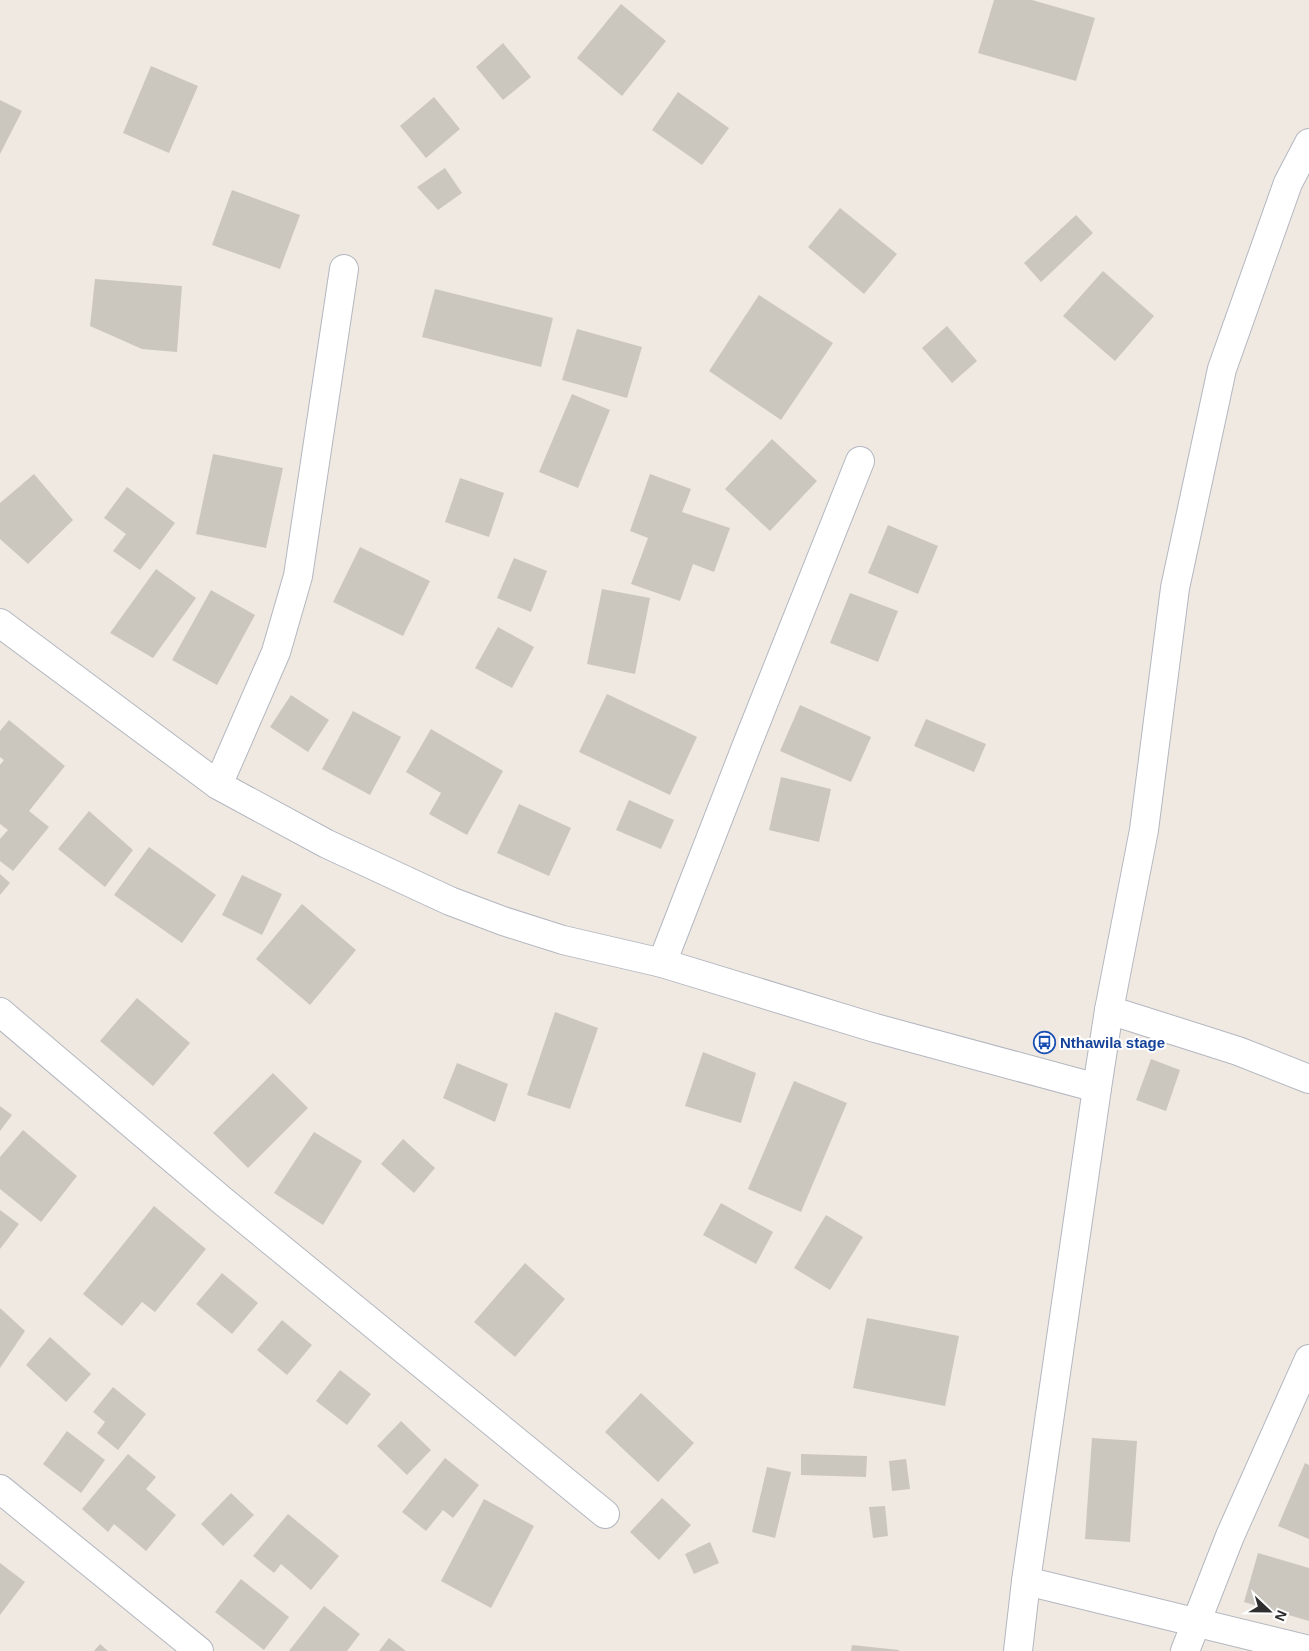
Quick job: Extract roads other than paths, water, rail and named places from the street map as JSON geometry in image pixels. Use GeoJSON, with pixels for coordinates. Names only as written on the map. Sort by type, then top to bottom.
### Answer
{"type":"FeatureCollection","features":[{"type":"Feature","properties":{"kind":"street"},"geometry":{"type":"LineString","coordinates":[[1018,1651],[1026,1580],[1097,1088],[1109,1010],[1144,830],[1176,588],[1222,369],[1288,182],[1309,143]]}},
{"type":"Feature","properties":{"kind":"street"},"geometry":{"type":"LineString","coordinates":[[218,785],[276,652],[298,576],[344,270]]}},
{"type":"Feature","properties":{"kind":"street"},"geometry":{"type":"LineString","coordinates":[[662,964],[860,461]]}},
{"type":"Feature","properties":{"kind":"street"},"geometry":{"type":"LineString","coordinates":[[0,623],[218,785],[327,844],[450,900],[503,921],[563,940],[662,964],[875,1028],[1097,1088]]}},
{"type":"Feature","properties":{"kind":"street"},"geometry":{"type":"LineString","coordinates":[[1109,1010],[1238,1052],[1309,1079]]}},
{"type":"Feature","properties":{"kind":"street"},"geometry":{"type":"LineString","coordinates":[[0,1012],[224,1202],[605,1514]]}},
{"type":"Feature","properties":{"kind":"street"},"geometry":{"type":"LineString","coordinates":[[1185,1651],[1194,1623],[1252,1484],[1309,1358]]}},
{"type":"Feature","properties":{"kind":"street"},"geometry":{"type":"LineString","coordinates":[[0,1489],[199,1651]]}},
{"type":"Feature","properties":{"kind":"street"},"geometry":{"type":"LineString","coordinates":[[1026,1580],[1309,1650]]}},
{"type":"Feature","properties":{"kind":"place","name":"Nthawila stage"},"geometry":{"type":"Point","coordinates":[1044,1043]}}]}
